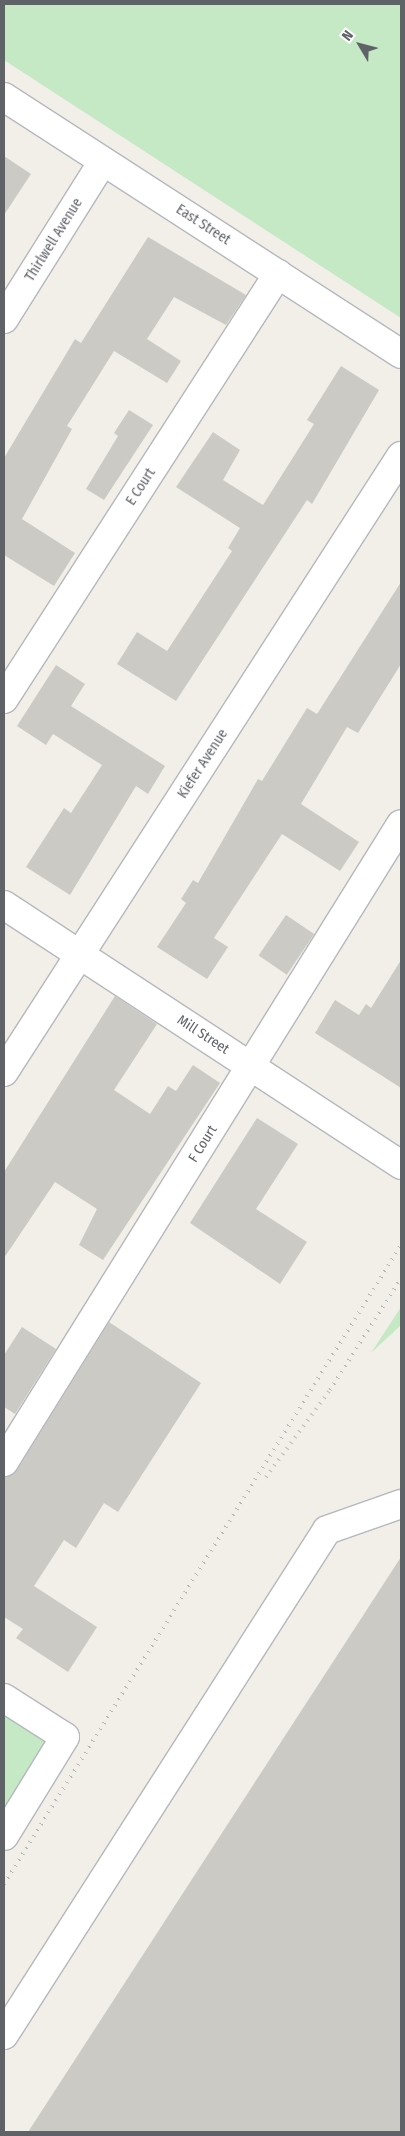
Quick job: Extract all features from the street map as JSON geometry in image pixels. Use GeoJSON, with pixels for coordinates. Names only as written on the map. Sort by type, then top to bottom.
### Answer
{"type":"FeatureCollection","features":[{"type":"Feature","properties":{"kind":"street","name":"East Street"},"geometry":{"type":"LineString","coordinates":[[4,97],[401,354]]}},
{"type":"Feature","properties":{"kind":"street","name":"Thirlwell Avenue"},"geometry":{"type":"LineString","coordinates":[[4,319],[103,161]]}},
{"type":"Feature","properties":{"kind":"street","name":"E Court"},"geometry":{"type":"LineString","coordinates":[[4,699],[278,274]]}},
{"type":"Feature","properties":{"kind":"street","name":"Kiefer Avenue"},"geometry":{"type":"LineString","coordinates":[[4,1072],[401,456]]}},
{"type":"Feature","properties":{"kind":"street","name":"F Court"},"geometry":{"type":"LineString","coordinates":[[4,1462],[401,824]]}},
{"type":"Feature","properties":{"kind":"street","name":"Mill Street"},"geometry":{"type":"LineString","coordinates":[[4,905],[401,1165]]}},
{"type":"Feature","properties":{"kind":"street"},"geometry":{"type":"LineString","coordinates":[[4,2035],[327,1530],[401,1504]]}},
{"type":"Feature","properties":{"kind":"street"},"geometry":{"type":"LineString","coordinates":[[4,1698],[65,1737],[4,1836]]}},
{"type":"Feature","properties":{"kind":"green space"},"geometry":{"type":"Polygon","coordinates":[[[4,4],[401,4],[401,318],[4,60],[4,4]]]}},
{"type":"Feature","properties":{"kind":"green space"},"geometry":{"type":"Polygon","coordinates":[[[401,1307],[401,1325],[371,1353],[401,1307]]]}},
{"type":"Feature","properties":{"kind":"green space"},"geometry":{"type":"Polygon","coordinates":[[[4,1706],[53,1737],[4,1813],[4,1706]]]}},
{"type":"Feature","properties":{"kind":"building"},"geometry":{"type":"Polygon","coordinates":[[[4,156],[31,174],[4,215],[4,156]]]}},
{"type":"Feature","properties":{"kind":"building"},"geometry":{"type":"Polygon","coordinates":[[[148,237],[246,295],[226,325],[174,297],[147,339],[181,361],[167,383],[114,351],[67,426],[72,429],[22,519],[75,553],[54,586],[4,555],[4,458],[75,339],[81,343],[148,237]]]}},
{"type":"Feature","properties":{"kind":"building"},"geometry":{"type":"Polygon","coordinates":[[[341,366],[379,390],[312,504],[307,500],[176,701],[117,664],[137,632],[167,651],[232,551],[228,548],[240,528],[176,487],[213,432],[240,450],[223,480],[263,505],[314,424],[307,420],[341,366]]]}},
{"type":"Feature","properties":{"kind":"building"},"geometry":{"type":"Polygon","coordinates":[[[129,410],[153,425],[104,500],[86,489],[118,436],[114,433],[129,410]]]}},
{"type":"Feature","properties":{"kind":"building"},"geometry":{"type":"Polygon","coordinates":[[[401,582],[401,664],[358,733],[347,727],[301,804],[359,842],[340,871],[282,834],[214,938],[228,947],[207,979],[157,947],[186,903],[181,899],[193,880],[198,883],[258,779],[262,781],[307,708],[317,714],[401,582]]]}},
{"type":"Feature","properties":{"kind":"building"},"geometry":{"type":"Polygon","coordinates":[[[56,665],[85,684],[71,706],[165,766],[148,794],[136,786],[70,895],[26,867],[64,808],[71,813],[102,765],[53,734],[46,745],[17,726],[56,665]]]}},
{"type":"Feature","properties":{"kind":"building"},"geometry":{"type":"Polygon","coordinates":[[[286,915],[314,934],[287,975],[259,956],[286,915]]]}},
{"type":"Feature","properties":{"kind":"building"},"geometry":{"type":"Polygon","coordinates":[[[401,960],[401,1088],[315,1033],[335,1000],[359,1015],[366,1004],[371,1008],[401,960]]]}},
{"type":"Feature","properties":{"kind":"building"},"geometry":{"type":"Polygon","coordinates":[[[115,996],[157,1024],[114,1090],[150,1114],[168,1086],[176,1091],[193,1065],[220,1083],[103,1260],[79,1245],[97,1209],[55,1182],[4,1258],[4,1172],[115,996]]]}},
{"type":"Feature","properties":{"kind":"building"},"geometry":{"type":"Polygon","coordinates":[[[257,1118],[298,1144],[256,1209],[307,1242],[280,1284],[190,1223],[257,1118]]]}},
{"type":"Feature","properties":{"kind":"building"},"geometry":{"type":"Polygon","coordinates":[[[109,1322],[201,1383],[118,1512],[104,1503],[76,1548],[64,1540],[34,1586],[97,1627],[68,1672],[16,1638],[23,1629],[4,1617],[4,1478],[17,1470],[109,1322]]]}},
{"type":"Feature","properties":{"kind":"building"},"geometry":{"type":"Polygon","coordinates":[[[22,1327],[56,1349],[15,1414],[4,1407],[4,1355],[22,1327]]]}},
{"type":"Feature","properties":{"kind":"building"},"geometry":{"type":"Polygon","coordinates":[[[401,1557],[401,2132],[28,2132],[401,1557]]]}},
{"type":"Feature","properties":{"kind":"railway"},"geometry":{"type":"LineString","coordinates":[[4,1884],[401,1245]]}},
{"type":"Feature","properties":{"kind":"railway"},"geometry":{"type":"LineString","coordinates":[[266,1477],[330,1390],[401,1278]]}}]}
